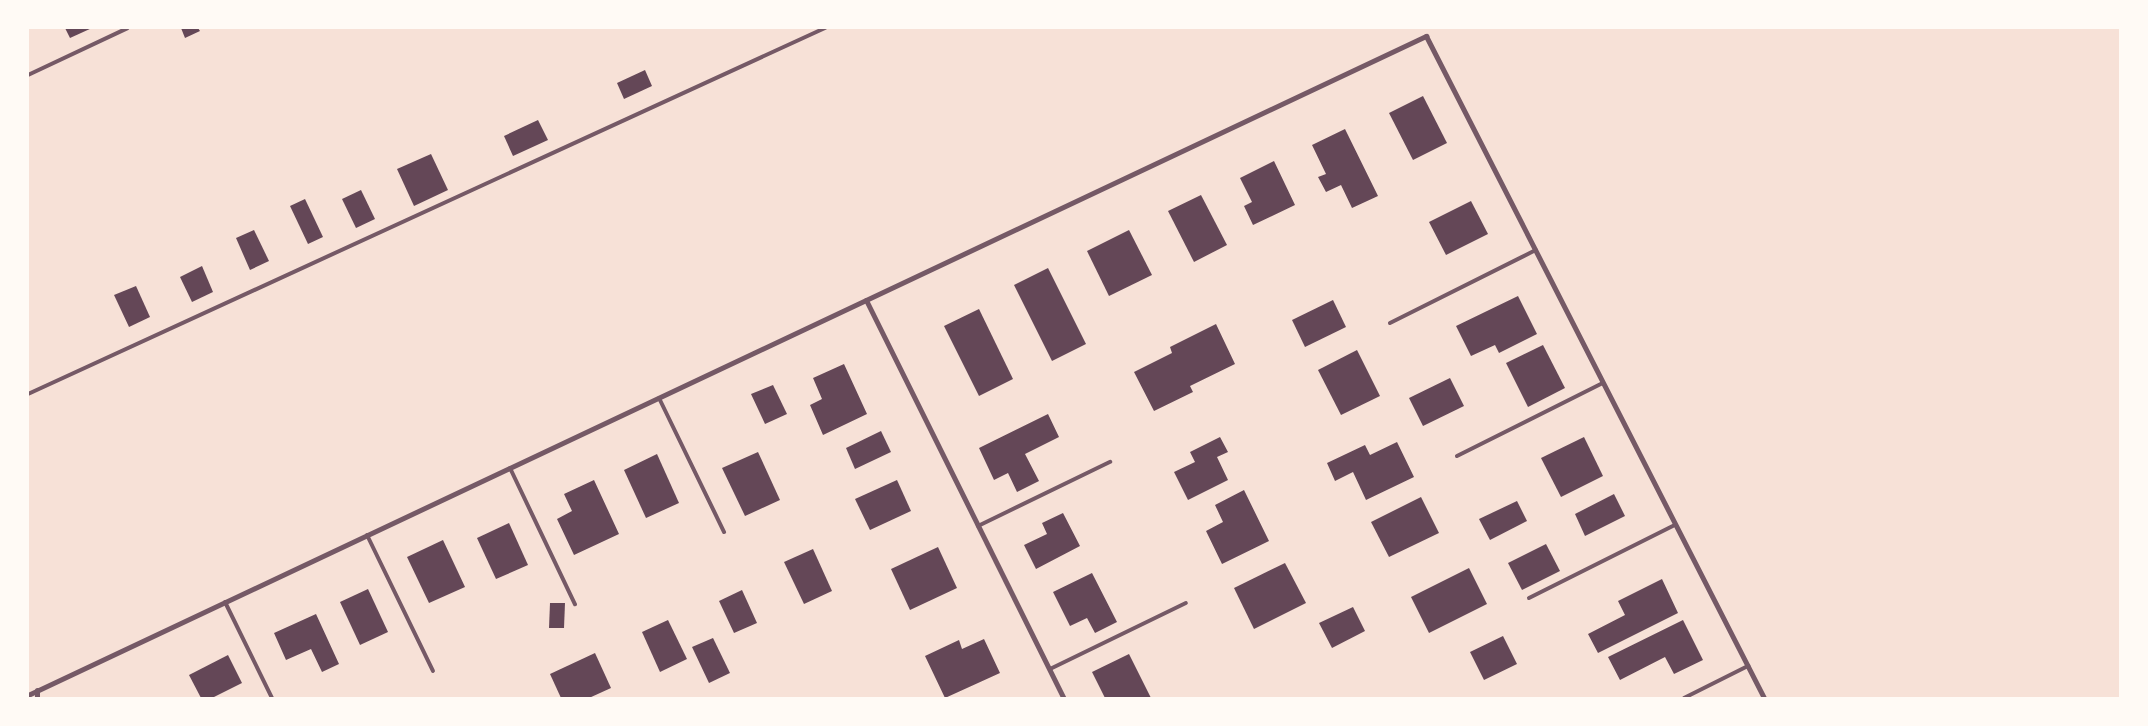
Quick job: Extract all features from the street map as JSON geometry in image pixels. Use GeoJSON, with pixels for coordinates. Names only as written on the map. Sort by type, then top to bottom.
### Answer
{"type":"FeatureCollection","features":[{"type":"Feature","properties":{"kind":"street"},"geometry":{"type":"LineString","coordinates":[[28,695],[1426,36],[1764,698]]}},
{"type":"Feature","properties":{"kind":"street"},"geometry":{"type":"LineString","coordinates":[[866,300],[1064,698]]}},
{"type":"Feature","properties":{"kind":"street"},"geometry":{"type":"LineString","coordinates":[[37,690],[37,698]]}},
{"type":"Feature","properties":{"kind":"lane"},"geometry":{"type":"LineString","coordinates":[[28,75],[128,28]]}},
{"type":"Feature","properties":{"kind":"lane"},"geometry":{"type":"LineString","coordinates":[[28,394],[825,28]]}},
{"type":"Feature","properties":{"kind":"lane"},"geometry":{"type":"LineString","coordinates":[[1390,323],[1536,250]]}},
{"type":"Feature","properties":{"kind":"lane"},"geometry":{"type":"LineString","coordinates":[[1457,456],[1603,383]]}},
{"type":"Feature","properties":{"kind":"lane"},"geometry":{"type":"LineString","coordinates":[[659,398],[724,532]]}},
{"type":"Feature","properties":{"kind":"lane"},"geometry":{"type":"LineString","coordinates":[[978,526],[1110,462]]}},
{"type":"Feature","properties":{"kind":"lane"},"geometry":{"type":"LineString","coordinates":[[510,468],[575,604]]}},
{"type":"Feature","properties":{"kind":"lane"},"geometry":{"type":"LineString","coordinates":[[1529,598],[1675,524]]}},
{"type":"Feature","properties":{"kind":"lane"},"geometry":{"type":"LineString","coordinates":[[367,535],[433,671]]}},
{"type":"Feature","properties":{"kind":"lane"},"geometry":{"type":"LineString","coordinates":[[225,602],[272,698]]}},
{"type":"Feature","properties":{"kind":"lane"},"geometry":{"type":"LineString","coordinates":[[1050,669],[1186,603]]}},
{"type":"Feature","properties":{"kind":"lane"},"geometry":{"type":"LineString","coordinates":[[1684,698],[1748,666]]}},
{"type":"Feature","properties":{"kind":"building"},"geometry":{"type":"Polygon","coordinates":[[[65,28],[92,28],[70,38],[65,28]]]}},
{"type":"Feature","properties":{"kind":"building"},"geometry":{"type":"Polygon","coordinates":[[[181,28],[198,28],[200,31],[185,38],[181,28]]]}},
{"type":"Feature","properties":{"kind":"building"},"geometry":{"type":"Polygon","coordinates":[[[645,70],[652,86],[624,99],[617,83],[645,70]]]}},
{"type":"Feature","properties":{"kind":"building"},"geometry":{"type":"Polygon","coordinates":[[[1423,96],[1447,143],[1413,160],[1389,113],[1423,96]]]}},
{"type":"Feature","properties":{"kind":"building"},"geometry":{"type":"Polygon","coordinates":[[[538,120],[548,140],[513,156],[504,136],[538,120]]]}},
{"type":"Feature","properties":{"kind":"building"},"geometry":{"type":"Polygon","coordinates":[[[1345,129],[1378,196],[1352,208],[1341,185],[1326,192],[1318,177],[1326,174],[1312,145],[1345,129]]]}},
{"type":"Feature","properties":{"kind":"building"},"geometry":{"type":"Polygon","coordinates":[[[431,154],[448,190],[414,206],[397,169],[431,154]]]}},
{"type":"Feature","properties":{"kind":"building"},"geometry":{"type":"Polygon","coordinates":[[[1274,161],[1295,205],[1253,225],[1244,206],[1252,202],[1240,178],[1274,161]]]}},
{"type":"Feature","properties":{"kind":"building"},"geometry":{"type":"Polygon","coordinates":[[[361,190],[375,219],[356,228],[342,199],[361,190]]]}},
{"type":"Feature","properties":{"kind":"building"},"geometry":{"type":"Polygon","coordinates":[[[1201,195],[1227,245],[1194,262],[1168,211],[1201,195]]]}},
{"type":"Feature","properties":{"kind":"building"},"geometry":{"type":"Polygon","coordinates":[[[305,199],[323,237],[308,244],[290,206],[305,199]]]}},
{"type":"Feature","properties":{"kind":"building"},"geometry":{"type":"Polygon","coordinates":[[[1471,201],[1488,234],[1446,255],[1429,222],[1471,201]]]}},
{"type":"Feature","properties":{"kind":"building"},"geometry":{"type":"Polygon","coordinates":[[[254,230],[269,261],[250,270],[236,238],[254,230]]]}},
{"type":"Feature","properties":{"kind":"building"},"geometry":{"type":"Polygon","coordinates":[[[1129,230],[1152,275],[1109,296],[1087,251],[1129,230]]]}},
{"type":"Feature","properties":{"kind":"building"},"geometry":{"type":"Polygon","coordinates":[[[202,266],[213,292],[192,302],[180,277],[202,266]]]}},
{"type":"Feature","properties":{"kind":"building"},"geometry":{"type":"Polygon","coordinates":[[[1048,268],[1086,344],[1052,361],[1014,285],[1048,268]]]}},
{"type":"Feature","properties":{"kind":"building"},"geometry":{"type":"Polygon","coordinates":[[[136,286],[150,317],[129,327],[114,295],[136,286]]]}},
{"type":"Feature","properties":{"kind":"building"},"geometry":{"type":"Polygon","coordinates":[[[1518,296],[1537,334],[1499,353],[1495,345],[1471,356],[1456,326],[1518,296]]]}},
{"type":"Feature","properties":{"kind":"building"},"geometry":{"type":"Polygon","coordinates":[[[1333,300],[1346,327],[1305,347],[1292,320],[1333,300]]]}},
{"type":"Feature","properties":{"kind":"building"},"geometry":{"type":"Polygon","coordinates":[[[979,309],[1013,379],[979,396],[944,326],[979,309]]]}},
{"type":"Feature","properties":{"kind":"building"},"geometry":{"type":"Polygon","coordinates":[[[1216,324],[1235,364],[1190,386],[1193,392],[1154,411],[1134,372],[1172,353],[1170,347],[1216,324]]]}},
{"type":"Feature","properties":{"kind":"building"},"geometry":{"type":"Polygon","coordinates":[[[1543,345],[1565,388],[1528,407],[1506,363],[1543,345]]]}},
{"type":"Feature","properties":{"kind":"building"},"geometry":{"type":"Polygon","coordinates":[[[1357,350],[1380,396],[1341,415],[1318,370],[1357,350]]]}},
{"type":"Feature","properties":{"kind":"building"},"geometry":{"type":"Polygon","coordinates":[[[844,364],[867,414],[823,435],[810,405],[822,399],[813,378],[844,364]]]}},
{"type":"Feature","properties":{"kind":"building"},"geometry":{"type":"Polygon","coordinates":[[[1450,378],[1464,406],[1423,426],[1409,398],[1450,378]]]}},
{"type":"Feature","properties":{"kind":"building"},"geometry":{"type":"Polygon","coordinates":[[[773,385],[787,414],[765,424],[751,394],[773,385]]]}},
{"type":"Feature","properties":{"kind":"building"},"geometry":{"type":"Polygon","coordinates":[[[1048,414],[1059,437],[1025,454],[1039,481],[1017,492],[1008,473],[994,480],[979,448],[1048,414]]]}},
{"type":"Feature","properties":{"kind":"building"},"geometry":{"type":"Polygon","coordinates":[[[881,431],[891,452],[855,469],[846,448],[881,431]]]}},
{"type":"Feature","properties":{"kind":"building"},"geometry":{"type":"Polygon","coordinates":[[[1220,437],[1228,452],[1217,457],[1228,480],[1188,500],[1174,472],[1195,462],[1190,452],[1220,437]]]}},
{"type":"Feature","properties":{"kind":"building"},"geometry":{"type":"Polygon","coordinates":[[[1584,437],[1603,476],[1561,497],[1541,458],[1584,437]]]}},
{"type":"Feature","properties":{"kind":"building"},"geometry":{"type":"Polygon","coordinates":[[[1397,442],[1414,477],[1366,500],[1353,472],[1335,481],[1327,463],[1365,445],[1370,455],[1397,442]]]}},
{"type":"Feature","properties":{"kind":"building"},"geometry":{"type":"Polygon","coordinates":[[[758,452],[780,500],[745,516],[722,468],[758,452]]]}},
{"type":"Feature","properties":{"kind":"building"},"geometry":{"type":"Polygon","coordinates":[[[657,454],[679,503],[646,518],[624,470],[657,454]]]}},
{"type":"Feature","properties":{"kind":"building"},"geometry":{"type":"Polygon","coordinates":[[[594,480],[619,534],[574,555],[557,519],[572,511],[564,494],[594,480]]]}},
{"type":"Feature","properties":{"kind":"building"},"geometry":{"type":"Polygon","coordinates":[[[897,480],[911,511],[870,530],[855,499],[897,480]]]}},
{"type":"Feature","properties":{"kind":"building"},"geometry":{"type":"Polygon","coordinates":[[[1244,490],[1269,541],[1222,564],[1206,531],[1223,522],[1215,505],[1244,490]]]}},
{"type":"Feature","properties":{"kind":"building"},"geometry":{"type":"Polygon","coordinates":[[[1614,494],[1625,516],[1585,536],[1575,514],[1614,494]]]}},
{"type":"Feature","properties":{"kind":"building"},"geometry":{"type":"Polygon","coordinates":[[[1421,497],[1439,533],[1389,557],[1371,522],[1421,497]]]}},
{"type":"Feature","properties":{"kind":"building"},"geometry":{"type":"Polygon","coordinates":[[[1517,501],[1527,521],[1490,540],[1479,519],[1517,501]]]}},
{"type":"Feature","properties":{"kind":"building"},"geometry":{"type":"Polygon","coordinates":[[[1063,513],[1080,546],[1036,569],[1024,545],[1047,534],[1042,523],[1063,513]]]}},
{"type":"Feature","properties":{"kind":"building"},"geometry":{"type":"Polygon","coordinates":[[[509,523],[528,565],[496,579],[477,538],[509,523]]]}},
{"type":"Feature","properties":{"kind":"building"},"geometry":{"type":"Polygon","coordinates":[[[443,540],[465,587],[429,603],[407,557],[443,540]]]}},
{"type":"Feature","properties":{"kind":"building"},"geometry":{"type":"Polygon","coordinates":[[[1546,544],[1560,571],[1522,590],[1508,563],[1546,544]]]}},
{"type":"Feature","properties":{"kind":"building"},"geometry":{"type":"Polygon","coordinates":[[[938,547],[957,588],[910,610],[891,569],[938,547]]]}},
{"type":"Feature","properties":{"kind":"building"},"geometry":{"type":"Polygon","coordinates":[[[813,549],[832,591],[804,604],[784,562],[813,549]]]}},
{"type":"Feature","properties":{"kind":"building"},"geometry":{"type":"Polygon","coordinates":[[[1285,563],[1306,603],[1254,629],[1234,588],[1285,563]]]}},
{"type":"Feature","properties":{"kind":"building"},"geometry":{"type":"Polygon","coordinates":[[[1469,568],[1487,604],[1429,633],[1411,597],[1469,568]]]}},
{"type":"Feature","properties":{"kind":"building"},"geometry":{"type":"Polygon","coordinates":[[[1092,573],[1117,622],[1095,633],[1087,618],[1070,626],[1053,592],[1092,573]]]}},
{"type":"Feature","properties":{"kind":"building"},"geometry":{"type":"Polygon","coordinates":[[[1662,579],[1678,613],[1598,653],[1588,634],[1625,615],[1618,601],[1662,579]]]}},
{"type":"Feature","properties":{"kind":"building"},"geometry":{"type":"Polygon","coordinates":[[[368,589],[388,632],[360,645],[340,602],[368,589]]]}},
{"type":"Feature","properties":{"kind":"building"},"geometry":{"type":"Polygon","coordinates":[[[742,590],[757,623],[734,633],[719,601],[742,590]]]}},
{"type":"Feature","properties":{"kind":"building"},"geometry":{"type":"Polygon","coordinates":[[[550,603],[565,603],[564,628],[549,628],[550,603]]]}},
{"type":"Feature","properties":{"kind":"building"},"geometry":{"type":"Polygon","coordinates":[[[1353,607],[1365,631],[1332,648],[1319,623],[1353,607]]]}},
{"type":"Feature","properties":{"kind":"building"},"geometry":{"type":"Polygon","coordinates":[[[316,614],[339,664],[322,672],[311,649],[286,660],[274,633],[316,614]]]}},
{"type":"Feature","properties":{"kind":"building"},"geometry":{"type":"Polygon","coordinates":[[[668,620],[687,659],[660,672],[642,632],[668,620]]]}},
{"type":"Feature","properties":{"kind":"building"},"geometry":{"type":"Polygon","coordinates":[[[1683,620],[1703,660],[1674,674],[1665,657],[1620,680],[1608,657],[1683,620]]]}},
{"type":"Feature","properties":{"kind":"building"},"geometry":{"type":"Polygon","coordinates":[[[1503,636],[1517,664],[1484,680],[1470,652],[1503,636]]]}},
{"type":"Feature","properties":{"kind":"building"},"geometry":{"type":"Polygon","coordinates":[[[713,638],[730,673],[709,683],[692,647],[713,638]]]}},
{"type":"Feature","properties":{"kind":"building"},"geometry":{"type":"Polygon","coordinates":[[[984,639],[1000,673],[945,698],[925,656],[959,640],[962,649],[984,639]]]}},
{"type":"Feature","properties":{"kind":"building"},"geometry":{"type":"Polygon","coordinates":[[[595,653],[611,688],[589,698],[561,698],[550,674],[595,653]]]}},
{"type":"Feature","properties":{"kind":"building"},"geometry":{"type":"Polygon","coordinates":[[[1129,654],[1151,698],[1105,698],[1092,672],[1129,654]]]}},
{"type":"Feature","properties":{"kind":"building"},"geometry":{"type":"Polygon","coordinates":[[[228,655],[242,683],[212,698],[201,698],[189,675],[228,655]]]}}]}
